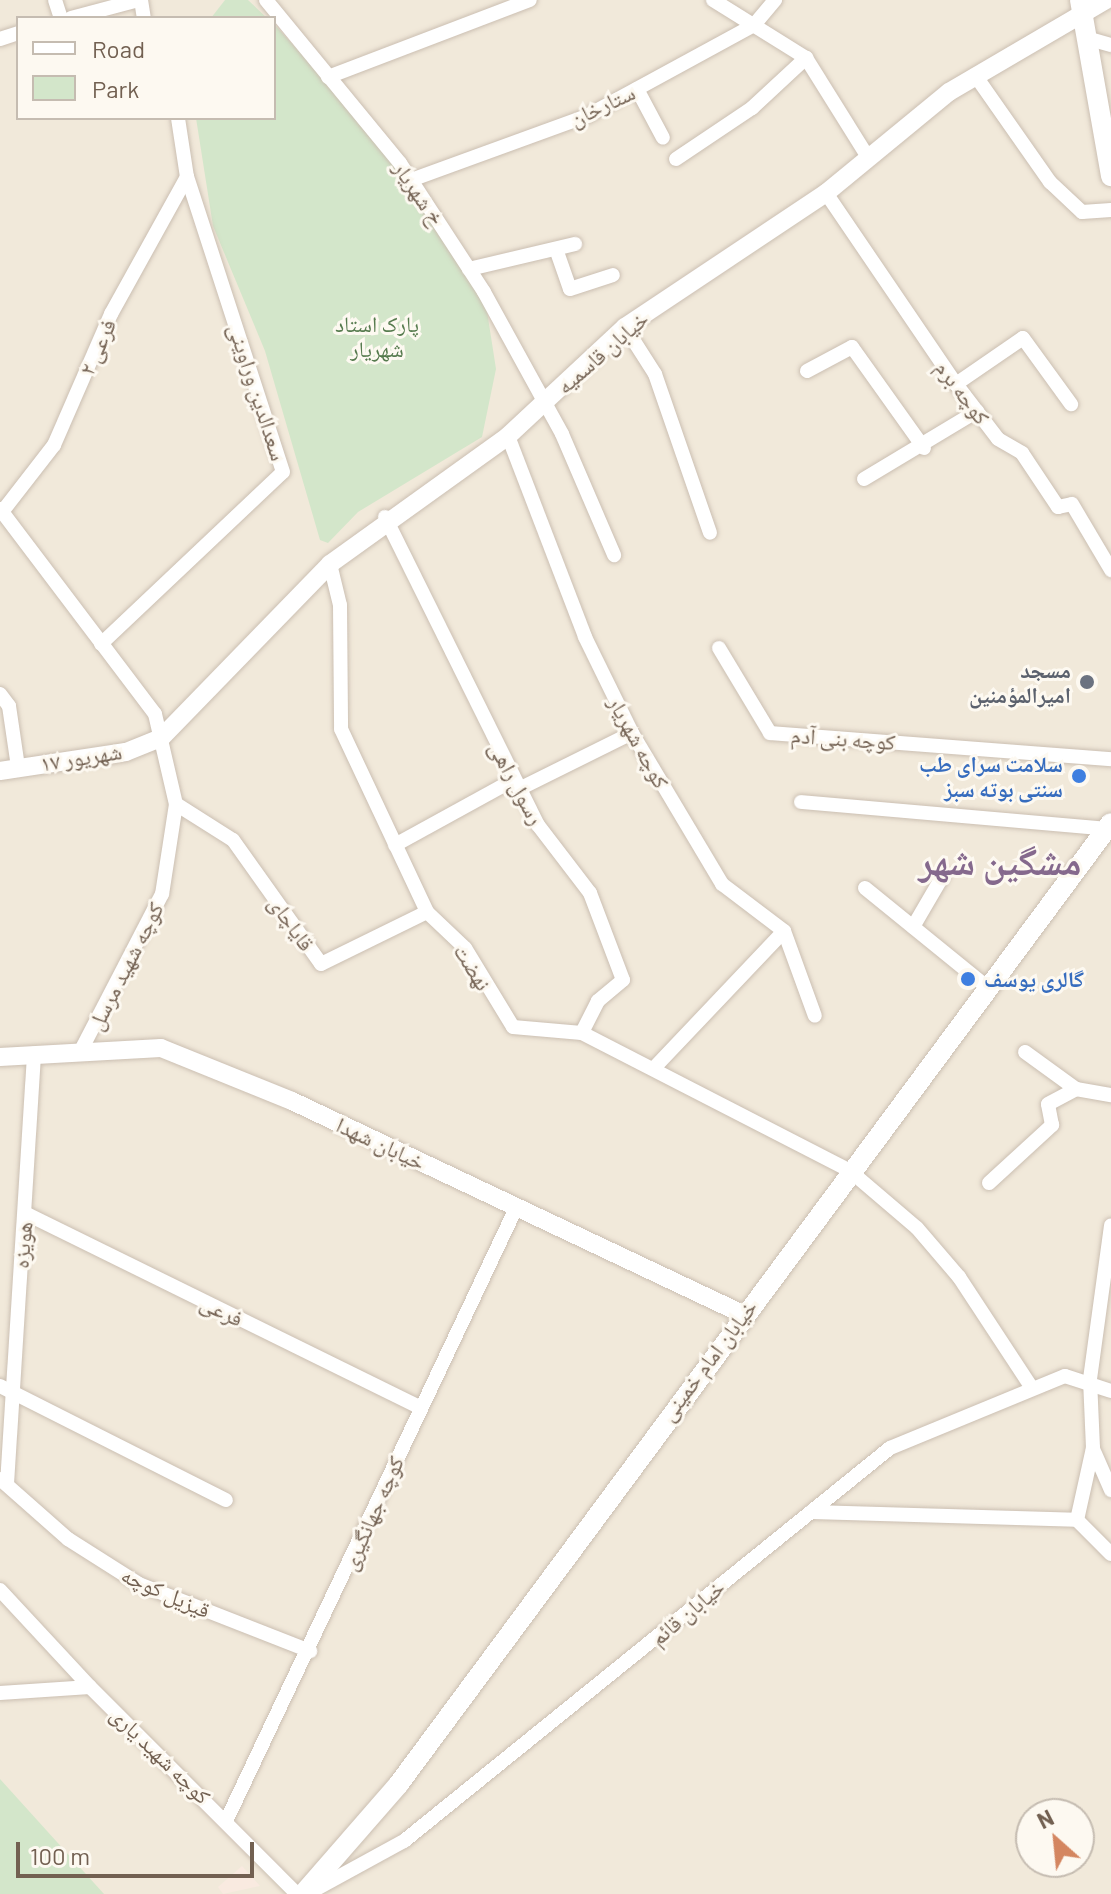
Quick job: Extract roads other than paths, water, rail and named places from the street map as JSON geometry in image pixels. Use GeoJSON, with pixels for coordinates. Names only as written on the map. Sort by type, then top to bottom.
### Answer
{"type":"FeatureCollection","features":[{"type":"Feature","properties":{"kind":"main road"},"geometry":{"type":"LineString","coordinates":[[1081,8],[1111,176]]}},
{"type":"Feature","properties":{"kind":"main road","name":"خیابان امام خمینی"},"geometry":{"type":"LineString","coordinates":[[302,1894],[398,1785],[849,1170],[1109,826]]}},
{"type":"Feature","properties":{"kind":"street"},"geometry":{"type":"LineString","coordinates":[[79,16],[139,0]]}},
{"type":"Feature","properties":{"kind":"street","name":"خ شهریار"},"geometry":{"type":"LineString","coordinates":[[266,0],[411,180],[469,269],[541,406],[562,434],[614,555]]}},
{"type":"Feature","properties":{"kind":"street"},"geometry":{"type":"LineString","coordinates":[[328,77],[530,0]]}},
{"type":"Feature","properties":{"kind":"street"},"geometry":{"type":"LineString","coordinates":[[713,0],[806,58],[869,159]]}},
{"type":"Feature","properties":{"kind":"street","name":"ستارخان"},"geometry":{"type":"LineString","coordinates":[[411,180],[587,116],[754,25],[775,0]]}},
{"type":"Feature","properties":{"kind":"street","name":"خیابان قاسمیه"},"geometry":{"type":"LineString","coordinates":[[161,738],[330,564],[385,517],[508,436],[625,327],[826,193],[975,75],[1081,8],[1106,0]]}},
{"type":"Feature","properties":{"kind":"street"},"geometry":{"type":"LineString","coordinates":[[1086,38],[1111,45]]}},
{"type":"Feature","properties":{"kind":"street"},"geometry":{"type":"LineString","coordinates":[[676,159],[752,108],[806,58]]}},
{"type":"Feature","properties":{"kind":"street"},"geometry":{"type":"LineString","coordinates":[[975,75],[1050,182],[1082,212],[1111,210]]}},
{"type":"Feature","properties":{"kind":"street"},"geometry":{"type":"LineString","coordinates":[[637,89],[663,138]]}},
{"type":"Feature","properties":{"kind":"street","name":"سعدالدین وراوینی"},"geometry":{"type":"LineString","coordinates":[[101,644],[283,472],[187,177],[178,120]]}},
{"type":"Feature","properties":{"kind":"street","name":"فرعی ۲"},"geometry":{"type":"LineString","coordinates":[[1,510],[54,445],[111,314],[187,177]]}},
{"type":"Feature","properties":{"kind":"street","name":"کوچه برم"},"geometry":{"type":"LineString","coordinates":[[826,193],[956,384],[998,439],[1022,453],[1058,507],[1072,504],[1111,570]]}},
{"type":"Feature","properties":{"kind":"street"},"geometry":{"type":"LineString","coordinates":[[469,269],[575,244]]}},
{"type":"Feature","properties":{"kind":"street"},"geometry":{"type":"LineString","coordinates":[[556,249],[570,289],[613,275]]}},
{"type":"Feature","properties":{"kind":"street"},"geometry":{"type":"LineString","coordinates":[[625,327],[655,374],[710,533]]}},
{"type":"Feature","properties":{"kind":"street"},"geometry":{"type":"LineString","coordinates":[[956,384],[1023,338],[1071,404]]}},
{"type":"Feature","properties":{"kind":"street"},"geometry":{"type":"LineString","coordinates":[[807,371],[852,347],[924,448]]}},
{"type":"Feature","properties":{"kind":"street"},"geometry":{"type":"LineString","coordinates":[[864,479],[924,448],[977,411]]}},
{"type":"Feature","properties":{"kind":"street","name":"کوچه شهریار"},"geometry":{"type":"LineString","coordinates":[[508,436],[585,637],[632,733],[722,884],[784,931]]}},
{"type":"Feature","properties":{"kind":"street","name":"کوچه شهید مرسل"},"geometry":{"type":"LineString","coordinates":[[1,510],[155,714],[176,804],[162,894],[80,1052]]}},
{"type":"Feature","properties":{"kind":"street","name":"رسول راهی"},"geometry":{"type":"LineString","coordinates":[[385,517],[516,784],[590,893],[623,980],[598,1001],[582,1033]]}},
{"type":"Feature","properties":{"kind":"street","name":"نهضت"},"geometry":{"type":"LineString","coordinates":[[330,564],[340,605],[341,729],[427,912],[465,948],[513,1027],[582,1033],[655,1067],[849,1170],[917,1228],[959,1277],[1032,1388]]}},
{"type":"Feature","properties":{"kind":"street","name":"کوچه بنی آدم"},"geometry":{"type":"LineString","coordinates":[[719,648],[770,733],[1111,759]]}},
{"type":"Feature","properties":{"kind":"street"},"geometry":{"type":"LineString","coordinates":[[0,694],[9,706],[9,769]]}},
{"type":"Feature","properties":{"kind":"street"},"geometry":{"type":"LineString","coordinates":[[395,845],[516,784],[632,733]]}},
{"type":"Feature","properties":{"kind":"street","name":"۱۷ شهریور"},"geometry":{"type":"LineString","coordinates":[[9,769],[126,752],[161,738]]}},
{"type":"Feature","properties":{"kind":"street"},"geometry":{"type":"LineString","coordinates":[[801,802],[1109,826]]}},
{"type":"Feature","properties":{"kind":"street","name":"قایاچای"},"geometry":{"type":"LineString","coordinates":[[176,804],[233,840],[321,964],[427,912]]}},
{"type":"Feature","properties":{"kind":"street"},"geometry":{"type":"LineString","coordinates":[[913,927],[944,874]]}},
{"type":"Feature","properties":{"kind":"street"},"geometry":{"type":"LineString","coordinates":[[865,888],[987,987]]}},
{"type":"Feature","properties":{"kind":"street"},"geometry":{"type":"LineString","coordinates":[[655,1067],[784,931],[815,1016]]}},
{"type":"Feature","properties":{"kind":"street","name":"خیابان شهدا"},"geometry":{"type":"LineString","coordinates":[[0,1057],[161,1048],[517,1206],[743,1314]]}},
{"type":"Feature","properties":{"kind":"street"},"geometry":{"type":"LineString","coordinates":[[1025,1052],[1076,1089],[1111,1095]]}},
{"type":"Feature","properties":{"kind":"street","name":"هویزه"},"geometry":{"type":"LineString","coordinates":[[4,1482],[5,1389],[25,1213],[34,1054]]}},
{"type":"Feature","properties":{"kind":"street"},"geometry":{"type":"LineString","coordinates":[[989,1183],[1052,1125],[1051,1102],[1076,1089]]}},
{"type":"Feature","properties":{"kind":"street","name":"کوچه جهانگیری"},"geometry":{"type":"LineString","coordinates":[[227,1819],[310,1651],[420,1407],[517,1206]]}},
{"type":"Feature","properties":{"kind":"street","name":"فرعی"},"geometry":{"type":"LineString","coordinates":[[25,1213],[420,1407]]}},
{"type":"Feature","properties":{"kind":"street"},"geometry":{"type":"LineString","coordinates":[[1077,1520],[1093,1448],[1090,1379],[1111,1225]]}},
{"type":"Feature","properties":{"kind":"street","name":"خیابان قائم"},"geometry":{"type":"LineString","coordinates":[[302,1894],[404,1841],[890,1448],[1065,1376],[1090,1379]]}},
{"type":"Feature","properties":{"kind":"street"},"geometry":{"type":"LineString","coordinates":[[1090,1379],[1111,1391]]}},
{"type":"Feature","properties":{"kind":"street"},"geometry":{"type":"LineString","coordinates":[[5,1389],[226,1500]]}},
{"type":"Feature","properties":{"kind":"street"},"geometry":{"type":"LineString","coordinates":[[1093,1448],[1111,1490]]}},
{"type":"Feature","properties":{"kind":"street","name":"قیزیل کوچه"},"geometry":{"type":"LineString","coordinates":[[4,1482],[68,1539],[139,1584],[310,1651]]}},
{"type":"Feature","properties":{"kind":"street"},"geometry":{"type":"LineString","coordinates":[[811,1512],[1077,1520],[1111,1554]]}},
{"type":"Feature","properties":{"kind":"street","name":"کوچه شهید یاری"},"geometry":{"type":"LineString","coordinates":[[0,1590],[90,1687],[302,1894]]}},
{"type":"Feature","properties":{"kind":"street"},"geometry":{"type":"LineString","coordinates":[[0,1693],[90,1687]]}},
{"type":"Feature","properties":{"kind":"place","name":"مسجد امیرالمؤمنین"},"geometry":{"type":"Point","coordinates":[1087,682]}},
{"type":"Feature","properties":{"kind":"place","name":"سلامت سرای طب سنتی بوته سبز"},"geometry":{"type":"Point","coordinates":[1079,776]}},
{"type":"Feature","properties":{"kind":"place","name":"گالری یوسف"},"geometry":{"type":"Point","coordinates":[968,979]}},
{"type":"Feature","properties":{"kind":"district","name":"مشگین شهر"},"geometry":{"type":"Point","coordinates":[1000,861]}},
{"type":"Feature","properties":{"kind":"park label","name":"پارک استاد شهریار"},"geometry":{"type":"Point","coordinates":[377,336]}}]}
